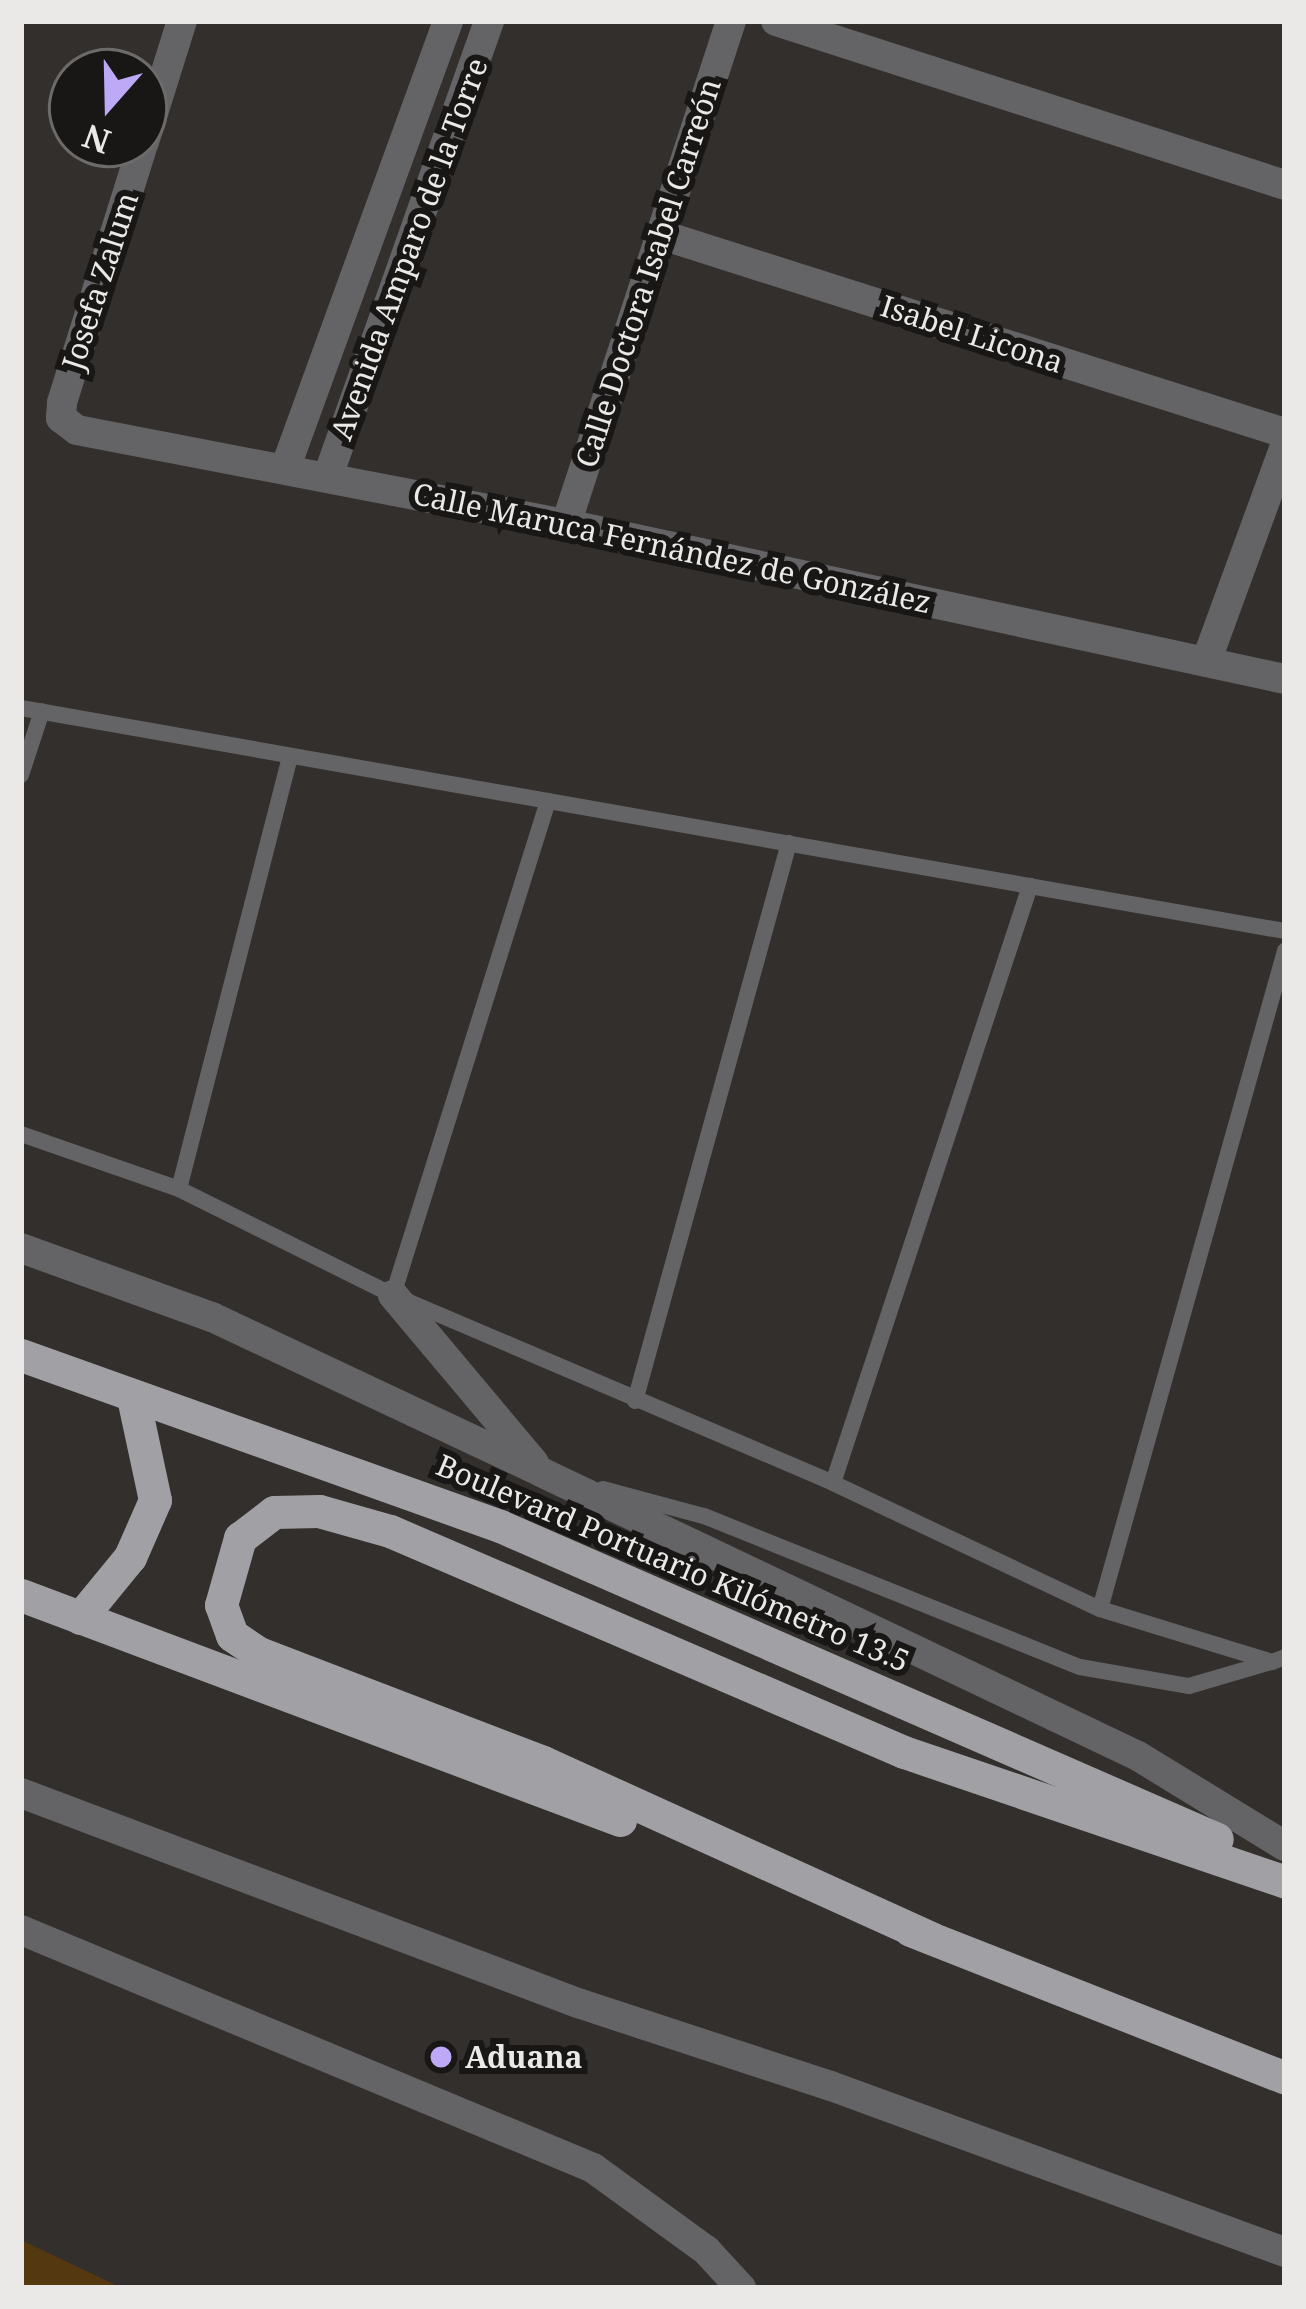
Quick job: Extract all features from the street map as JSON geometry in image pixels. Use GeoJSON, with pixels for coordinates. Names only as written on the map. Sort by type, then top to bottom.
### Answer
{"type":"FeatureCollection","features":[{"type":"Feature","properties":{"kind":"highway","name":"Boulevard Portuario Kilómetro 13.5"},"geometry":{"type":"LineString","coordinates":[[21,1355],[401,1486],[596,1565],[1285,1869]]}},
{"type":"Feature","properties":{"kind":"highway"},"geometry":{"type":"LineString","coordinates":[[80,1618],[130,1557],[155,1500],[133,1397]]}},
{"type":"Feature","properties":{"kind":"highway"},"geometry":{"type":"LineString","coordinates":[[931,1938],[543,1762],[256,1652],[232,1635],[221,1605],[240,1538],[274,1513],[319,1511],[390,1531],[904,1752],[1285,1882]]}},
{"type":"Feature","properties":{"kind":"highway"},"geometry":{"type":"LineString","coordinates":[[21,1595],[931,1938],[1285,2078]]}},
{"type":"Feature","properties":{"kind":"street","name":"Josefa Zalum"},"geometry":{"type":"LineString","coordinates":[[168,66],[182,21]]}},
{"type":"Feature","properties":{"kind":"street","name":"Avenida Amparo de la Torre"},"geometry":{"type":"LineString","coordinates":[[285,469],[448,21]]}},
{"type":"Feature","properties":{"kind":"street","name":"Avenida Amparo de la Torre"},"geometry":{"type":"LineString","coordinates":[[328,476],[489,21]]}},
{"type":"Feature","properties":{"kind":"street","name":"Calle Doctora Isabel Carreón"},"geometry":{"type":"LineString","coordinates":[[566,524],[731,21]]}},
{"type":"Feature","properties":{"kind":"street"},"geometry":{"type":"LineString","coordinates":[[776,21],[1285,185]]}},
{"type":"Feature","properties":{"kind":"street"},"geometry":{"type":"LineString","coordinates":[[402,149],[440,162]]}},
{"type":"Feature","properties":{"kind":"street","name":"Josefa Zalum"},"geometry":{"type":"LineString","coordinates":[[61,418],[136,168]]}},
{"type":"Feature","properties":{"kind":"street","name":"Isabel Licona"},"geometry":{"type":"LineString","coordinates":[[659,235],[1285,433]]}},
{"type":"Feature","properties":{"kind":"street","name":"Calle Maruca Fernández de González"},"geometry":{"type":"LineString","coordinates":[[61,418],[77,430],[566,524],[1285,679]]}},
{"type":"Feature","properties":{"kind":"street"},"geometry":{"type":"LineString","coordinates":[[1206,662],[1285,446]]}},
{"type":"Feature","properties":{"kind":"street"},"geometry":{"type":"LineString","coordinates":[[21,1248],[212,1317],[542,1472],[1138,1756],[1285,1846]]}},
{"type":"Feature","properties":{"kind":"street"},"geometry":{"type":"LineString","coordinates":[[393,1295],[542,1472]]}},
{"type":"Feature","properties":{"kind":"street"},"geometry":{"type":"LineString","coordinates":[[21,1792],[578,2003],[831,2086],[1285,2252]]}},
{"type":"Feature","properties":{"kind":"street"},"geometry":{"type":"LineString","coordinates":[[21,1930],[593,2168],[706,2250],[741,2288]]}},
{"type":"Feature","properties":{"kind":"lane"},"geometry":{"type":"LineString","coordinates":[[21,708],[1285,931]]}},
{"type":"Feature","properties":{"kind":"lane"},"geometry":{"type":"LineString","coordinates":[[21,775],[42,711]]}},
{"type":"Feature","properties":{"kind":"lane"},"geometry":{"type":"LineString","coordinates":[[179,1189],[290,756]]}},
{"type":"Feature","properties":{"kind":"lane"},"geometry":{"type":"LineString","coordinates":[[393,1295],[548,801]]}},
{"type":"Feature","properties":{"kind":"lane"},"geometry":{"type":"LineString","coordinates":[[635,1401],[789,843]]}},
{"type":"Feature","properties":{"kind":"lane"},"geometry":{"type":"LineString","coordinates":[[832,1483],[1030,886]]}},
{"type":"Feature","properties":{"kind":"lane"},"geometry":{"type":"LineString","coordinates":[[1100,1609],[1285,951]]}},
{"type":"Feature","properties":{"kind":"lane"},"geometry":{"type":"LineString","coordinates":[[21,1134],[179,1189],[393,1295],[832,1483],[1100,1609],[1279,1660]]}},
{"type":"Feature","properties":{"kind":"lane"},"geometry":{"type":"LineString","coordinates":[[542,1472],[704,1516],[1079,1667],[1189,1685],[1279,1660]]}},
{"type":"Feature","properties":{"kind":"shaded area"},"geometry":{"type":"Polygon","coordinates":[[[21,2240],[122,2288],[21,2288],[21,2240]]]}},
{"type":"Feature","properties":{"kind":"place","name":"Aduana"},"geometry":{"type":"Point","coordinates":[441,2057]}}]}
